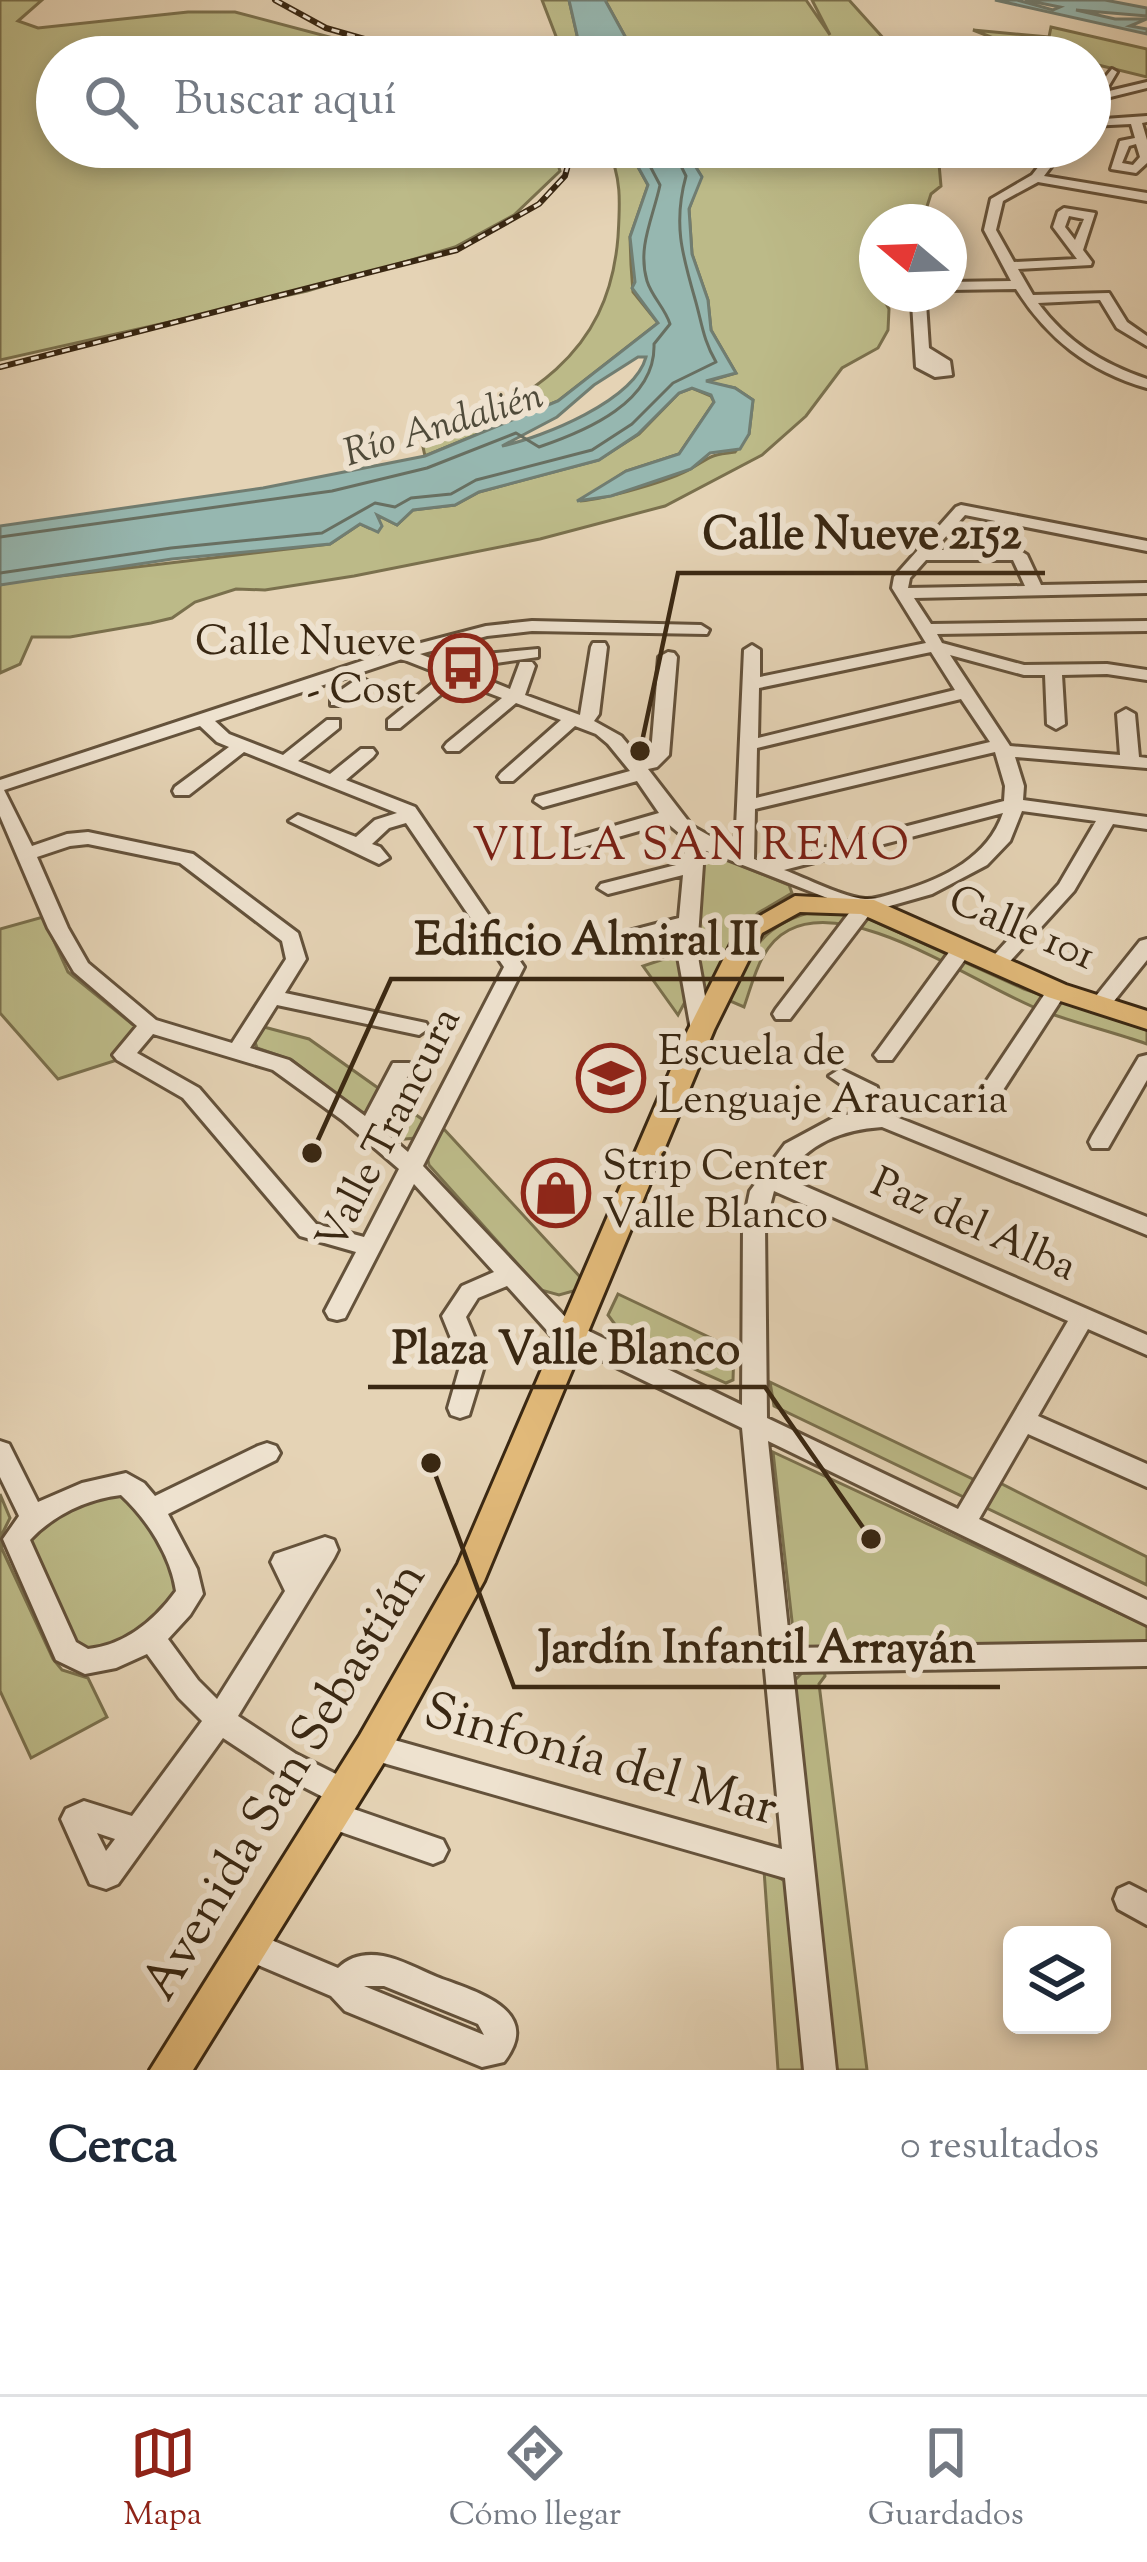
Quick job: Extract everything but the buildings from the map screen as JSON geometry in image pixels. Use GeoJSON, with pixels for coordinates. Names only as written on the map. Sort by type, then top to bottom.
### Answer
{"type":"FeatureCollection","features":[{"type":"Feature","properties":{"kind":"main road"},"geometry":{"type":"LineString","coordinates":[[798,893],[865,906]]}},
{"type":"Feature","properties":{"kind":"main road","name":"Avenida San Sebastián"},"geometry":{"type":"LineString","coordinates":[[170,2070],[373,1747],[488,1540],[701,1030],[752,928],[798,893]]}},
{"type":"Feature","properties":{"kind":"main road","name":"Calle 101"},"geometry":{"type":"LineString","coordinates":[[865,906],[1057,991],[1147,1020]]}},
{"type":"Feature","properties":{"kind":"street"},"geometry":{"type":"LineString","coordinates":[[1111,94],[1147,85]]}},
{"type":"Feature","properties":{"kind":"street"},"geometry":{"type":"LineString","coordinates":[[1138,118],[1141,140]]}},
{"type":"Feature","properties":{"kind":"street"},"geometry":{"type":"LineString","coordinates":[[1044,168],[1036,178],[1000,196],[989,219],[990,230],[1039,319],[1070,347],[1114,373],[1147,384]]}},
{"type":"Feature","properties":{"kind":"street"},"geometry":{"type":"LineString","coordinates":[[1036,178],[1147,197]]}},
{"type":"Feature","properties":{"kind":"street"},"geometry":{"type":"LineString","coordinates":[[1010,266],[1083,264],[1087,260],[1079,247]]}},
{"type":"Feature","properties":{"kind":"street"},"geometry":{"type":"LineString","coordinates":[[967,287],[1101,295],[1147,342]]}},
{"type":"Feature","properties":{"kind":"street"},"geometry":{"type":"LineString","coordinates":[[921,312],[923,350]]}},
{"type":"Feature","properties":{"kind":"street"},"geometry":{"type":"LineString","coordinates":[[1118,317],[1147,325]]}},
{"type":"Feature","properties":{"kind":"street"},"geometry":{"type":"LineString","coordinates":[[783,1014],[865,906],[921,894],[962,878],[998,841],[1014,804],[1002,748],[903,593],[902,577],[961,510],[1147,546]]}},
{"type":"Feature","properties":{"kind":"street"},"geometry":{"type":"LineString","coordinates":[[920,555],[1022,556],[1035,590]]}},
{"type":"Feature","properties":{"kind":"street"},"geometry":{"type":"LineString","coordinates":[[903,593],[1147,588]]}},
{"type":"Feature","properties":{"kind":"street"},"geometry":{"type":"LineString","coordinates":[[0,786],[436,644],[517,626],[701,630]]}},
{"type":"Feature","properties":{"kind":"street"},"geometry":{"type":"LineString","coordinates":[[751,684],[931,638],[1147,626]]}},
{"type":"Feature","properties":{"kind":"street"},"geometry":{"type":"LineString","coordinates":[[931,638],[1000,666],[1053,672],[1107,669],[1147,676]]}},
{"type":"Feature","properties":{"kind":"street"},"geometry":{"type":"LineString","coordinates":[[436,644],[437,666]]}},
{"type":"Feature","properties":{"kind":"street"},"geometry":{"type":"LineString","coordinates":[[507,777],[590,715],[599,646]]}},
{"type":"Feature","properties":{"kind":"street"},"geometry":{"type":"LineString","coordinates":[[744,859],[752,650]]}},
{"type":"Feature","properties":{"kind":"street"},"geometry":{"type":"LineString","coordinates":[[404,653],[579,720],[615,740],[670,816],[695,839],[768,868],[798,893]]}},
{"type":"Feature","properties":{"kind":"street"},"geometry":{"type":"LineString","coordinates":[[543,801],[655,762],[660,755],[668,657]]}},
{"type":"Feature","properties":{"kind":"street"},"geometry":{"type":"LineString","coordinates":[[394,724],[490,658],[529,659],[515,696],[453,747]]}},
{"type":"Feature","properties":{"kind":"street"},"geometry":{"type":"LineString","coordinates":[[1053,672],[1056,724]]}},
{"type":"Feature","properties":{"kind":"street"},"geometry":{"type":"LineString","coordinates":[[313,683],[347,692]]}},
{"type":"Feature","properties":{"kind":"street"},"geometry":{"type":"LineString","coordinates":[[748,745],[966,693]]}},
{"type":"Feature","properties":{"kind":"street"},"geometry":{"type":"LineString","coordinates":[[746,806],[1002,748],[1138,762],[1126,714]]}},
{"type":"Feature","properties":{"kind":"street"},"geometry":{"type":"LineString","coordinates":[[203,719],[218,736],[411,814]]}},
{"type":"Feature","properties":{"kind":"street"},"geometry":{"type":"LineString","coordinates":[[286,762],[333,724]]}},
{"type":"Feature","properties":{"kind":"street"},"geometry":{"type":"LineString","coordinates":[[182,791],[242,745]]}},
{"type":"Feature","properties":{"kind":"street"},"geometry":{"type":"LineString","coordinates":[[333,781],[367,753]]}},
{"type":"Feature","properties":{"kind":"street"},"geometry":{"type":"LineString","coordinates":[[0,795],[81,967],[149,1025],[289,1070],[412,1168],[541,1313],[571,1336],[1147,1613]]}},
{"type":"Feature","properties":{"kind":"street"},"geometry":{"type":"LineString","coordinates":[[768,868],[1014,804],[1147,824]]}},
{"type":"Feature","properties":{"kind":"street"},"geometry":{"type":"LineString","coordinates":[[359,845],[386,822],[411,814]]}},
{"type":"Feature","properties":{"kind":"street","name":"Valle Trancura"},"geometry":{"type":"LineString","coordinates":[[337,1311],[514,967],[411,814]]}},
{"type":"Feature","properties":{"kind":"street"},"geometry":{"type":"LineString","coordinates":[[576,843],[670,816]]}},
{"type":"Feature","properties":{"kind":"street"},"geometry":{"type":"LineString","coordinates":[[996,964],[1066,886],[1106,820]]}},
{"type":"Feature","properties":{"kind":"street"},"geometry":{"type":"LineString","coordinates":[[298,821],[379,858]]}},
{"type":"Feature","properties":{"kind":"street"},"geometry":{"type":"LineString","coordinates":[[27,854],[88,838],[193,862],[294,943],[296,959],[237,1051]]}},
{"type":"Feature","properties":{"kind":"street"},"geometry":{"type":"LineString","coordinates":[[695,839],[687,951],[701,1030]]}},
{"type":"Feature","properties":{"kind":"street"},"geometry":{"type":"LineString","coordinates":[[608,888],[694,866]]}},
{"type":"Feature","properties":{"kind":"street"},"geometry":{"type":"LineString","coordinates":[[636,936],[689,922]]}},
{"type":"Feature","properties":{"kind":"street"},"geometry":{"type":"LineString","coordinates":[[1100,1006],[1147,946]]}},
{"type":"Feature","properties":{"kind":"street"},"geometry":{"type":"LineString","coordinates":[[885,1055],[962,949]]}},
{"type":"Feature","properties":{"kind":"street"},"geometry":{"type":"LineString","coordinates":[[986,1099],[1057,991]]}},
{"type":"Feature","properties":{"kind":"street"},"geometry":{"type":"LineString","coordinates":[[272,997],[349,1013],[344,1022],[371,1028],[376,1019],[419,1028]]}},
{"type":"Feature","properties":{"kind":"street"},"geometry":{"type":"LineString","coordinates":[[149,1025],[124,1055],[191,1093],[308,1230],[371,1248]]}},
{"type":"Feature","properties":{"kind":"street"},"geometry":{"type":"LineString","coordinates":[[1100,1142],[1147,1062]]}},
{"type":"Feature","properties":{"kind":"street"},"geometry":{"type":"LineString","coordinates":[[368,1130],[401,1068]]}},
{"type":"Feature","properties":{"kind":"street"},"geometry":{"type":"LineString","coordinates":[[840,1076],[869,1092],[870,1118]]}},
{"type":"Feature","properties":{"kind":"street"},"geometry":{"type":"LineString","coordinates":[[820,2070],[754,1424],[754,1225],[768,1179],[784,1159],[816,1134],[870,1118],[909,1126],[1147,1226]]}},
{"type":"Feature","properties":{"kind":"street","name":"Paz del Alba"},"geometry":{"type":"LineString","coordinates":[[768,1179],[1147,1345]]}},
{"type":"Feature","properties":{"kind":"street"},"geometry":{"type":"LineString","coordinates":[[460,1408],[472,1363],[454,1316],[470,1292],[509,1276]]}},
{"type":"Feature","properties":{"kind":"street"},"geometry":{"type":"LineString","coordinates":[[963,1524],[1082,1318]]}},
{"type":"Feature","properties":{"kind":"street"},"geometry":{"type":"LineString","coordinates":[[1023,1420],[1147,1476]]}},
{"type":"Feature","properties":{"kind":"street"},"geometry":{"type":"LineString","coordinates":[[0,1451],[33,1517]]}},
{"type":"Feature","properties":{"kind":"street"},"geometry":{"type":"LineString","coordinates":[[151,1510],[267,1453]]}},
{"type":"Feature","properties":{"kind":"street"},"geometry":{"type":"LineString","coordinates":[[120,1483],[137,1489],[151,1510],[191,1585],[173,1620],[101,1660],[71,1656],[16,1544],[21,1526],[120,1483]]}},
{"type":"Feature","properties":{"kind":"street"},"geometry":{"type":"LineString","coordinates":[[138,1832],[219,1721],[299,1592]]}},
{"type":"Feature","properties":{"kind":"street"},"geometry":{"type":"LineString","coordinates":[[151,1636],[178,1680],[219,1721],[338,1804],[433,1850]]}},
{"type":"Feature","properties":{"kind":"street"},"geometry":{"type":"LineString","coordinates":[[779,1660],[1147,1654]]}},
{"type":"Feature","properties":{"kind":"street","name":"Sinfonía del Mar"},"geometry":{"type":"LineString","coordinates":[[373,1747],[800,1868]]}},
{"type":"Feature","properties":{"kind":"street"},"geometry":{"type":"LineString","coordinates":[[250,1946],[342,1985]]}},
{"type":"Feature","properties":{"kind":"shaded area"},"geometry":{"type":"Polygon","coordinates":[[[0,0],[42,0],[18,21],[38,28],[188,12],[235,12],[326,36],[36,36],[36,168],[559,168],[514,215],[455,247],[307,291],[0,360],[0,0]]]}},
{"type":"Feature","properties":{"kind":"shaded area"},"geometry":{"type":"Polygon","coordinates":[[[542,0],[569,0],[577,36],[556,36],[542,0]]]}},
{"type":"Feature","properties":{"kind":"shaded area"},"geometry":{"type":"Polygon","coordinates":[[[605,0],[806,0],[830,35],[812,0],[849,0],[881,36],[625,36],[605,0]]]}},
{"type":"Feature","properties":{"kind":"shaded area"},"geometry":{"type":"Polygon","coordinates":[[[1051,27],[1090,36],[1049,36],[1051,27]]]}},
{"type":"Feature","properties":{"kind":"shaded area"},"geometry":{"type":"Polygon","coordinates":[[[973,30],[1038,36],[988,36],[973,30]]]}},
{"type":"Feature","properties":{"kind":"shaded area"},"geometry":{"type":"Polygon","coordinates":[[[1111,41],[1147,49],[1147,77],[1111,68],[1111,41]]]}},
{"type":"Feature","properties":{"kind":"shaded area"},"geometry":{"type":"Polygon","coordinates":[[[615,168],[639,168],[648,185],[630,237],[631,265],[633,292],[658,323],[558,401],[425,456],[423,447],[526,392],[579,345],[598,315],[611,280],[619,225],[615,168]]]}},
{"type":"Feature","properties":{"kind":"shaded area"},"geometry":{"type":"Polygon","coordinates":[[[696,168],[939,168],[941,186],[928,204],[859,204],[859,312],[889,312],[888,330],[878,348],[842,368],[806,416],[762,455],[665,506],[540,539],[354,576],[265,590],[236,589],[151,623],[70,637],[32,637],[20,664],[0,673],[0,585],[330,544],[360,524],[369,528],[377,515],[397,525],[413,510],[455,505],[479,492],[598,460],[639,434],[679,393],[692,388],[714,402],[679,454],[626,471],[580,501],[654,484],[712,457],[735,452],[749,434],[753,400],[735,388],[705,382],[736,373],[711,330],[708,300],[692,254],[689,209],[701,176],[696,168]]]}},
{"type":"Feature","properties":{"kind":"shaded area"},"geometry":{"type":"Polygon","coordinates":[[[701,849],[789,885],[792,893],[746,926],[702,1011],[694,970],[701,849]]]}},
{"type":"Feature","properties":{"kind":"shaded area"},"geometry":{"type":"Polygon","coordinates":[[[817,911],[869,919],[1024,989],[1147,1030],[1147,1044],[1043,1011],[916,949],[847,925],[816,923],[779,936],[755,974],[744,1007],[730,1001],[751,954],[770,931],[817,911]]]}},
{"type":"Feature","properties":{"kind":"shaded area"},"geometry":{"type":"Polygon","coordinates":[[[43,917],[68,972],[137,1028],[114,1061],[58,1079],[0,1013],[0,929],[43,917]]]}},
{"type":"Feature","properties":{"kind":"shaded area"},"geometry":{"type":"Polygon","coordinates":[[[679,954],[686,1000],[678,1015],[643,966],[679,954]]]}},
{"type":"Feature","properties":{"kind":"shaded area"},"geometry":{"type":"Polygon","coordinates":[[[264,1027],[309,1039],[426,1122],[416,1138],[395,1140],[292,1060],[257,1048],[255,1042],[264,1027]]]}},
{"type":"Feature","properties":{"kind":"shaded area"},"geometry":{"type":"Polygon","coordinates":[[[442,1127],[582,1279],[577,1290],[559,1295],[541,1290],[429,1165],[427,1156],[442,1127]]]}},
{"type":"Feature","properties":{"kind":"shaded area"},"geometry":{"type":"Polygon","coordinates":[[[618,1294],[734,1349],[733,1380],[726,1383],[625,1338],[608,1315],[618,1294]]]}},
{"type":"Feature","properties":{"kind":"shaded area"},"geometry":{"type":"Polygon","coordinates":[[[770,1382],[977,1481],[998,1482],[1147,1557],[1147,1585],[774,1406],[770,1382]]]}},
{"type":"Feature","properties":{"kind":"shaded area"},"geometry":{"type":"Polygon","coordinates":[[[773,1452],[1147,1626],[1147,1646],[795,1648],[773,1452]]]}},
{"type":"Feature","properties":{"kind":"shaded area"},"geometry":{"type":"Polygon","coordinates":[[[0,1494],[10,1518],[1,1536],[2,1549],[53,1659],[62,1670],[88,1678],[107,1717],[31,1758],[0,1691],[0,1494]]]}},
{"type":"Feature","properties":{"kind":"shaded area"},"geometry":{"type":"Polygon","coordinates":[[[124,1495],[133,1500],[179,1577],[180,1591],[147,1624],[120,1642],[106,1647],[76,1645],[29,1539],[72,1508],[124,1495]]]}},
{"type":"Feature","properties":{"kind":"shaded area"},"geometry":{"type":"Polygon","coordinates":[[[805,1670],[824,1670],[825,1676],[819,1684],[867,2070],[830,2070],[793,1682],[805,1670]]]}},
{"type":"Feature","properties":{"kind":"shaded area"},"geometry":{"type":"Polygon","coordinates":[[[764,1870],[787,1882],[806,2070],[778,2070],[764,1870]]]}},
{"type":"Feature","properties":{"kind":"water"},"geometry":{"type":"Polygon","coordinates":[[[569,0],[605,0],[625,36],[577,36],[569,0]]]}},
{"type":"Feature","properties":{"kind":"water"},"geometry":{"type":"Polygon","coordinates":[[[995,0],[1017,0],[1053,10],[1060,7],[1025,0],[1105,0],[1147,8],[1147,16],[1076,10],[1115,19],[1147,19],[1130,26],[1147,29],[1147,34],[995,0]]]}},
{"type":"Feature","properties":{"kind":"water"},"geometry":{"type":"Polygon","coordinates":[[[639,168],[696,168],[702,177],[689,209],[692,254],[708,300],[711,330],[736,373],[706,381],[735,388],[753,400],[749,434],[740,449],[710,453],[691,469],[611,496],[577,501],[626,471],[679,454],[714,402],[711,395],[692,388],[679,393],[638,434],[599,460],[479,492],[455,505],[413,510],[397,525],[377,515],[382,526],[378,532],[360,524],[330,544],[172,559],[0,585],[0,526],[263,488],[425,456],[558,401],[658,323],[632,288],[630,237],[648,185],[639,168]],[[638,357],[594,385],[557,417],[502,446],[585,415],[638,373],[646,357],[638,357]]]}},
{"type":"Feature","properties":{"kind":"railway"},"geometry":{"type":"LineString","coordinates":[[275,0],[326,28],[354,36]]}},
{"type":"Feature","properties":{"kind":"railway"},"geometry":{"type":"LineString","coordinates":[[0,367],[457,250],[539,204],[567,168]]}},
{"type":"Feature","properties":{"kind":"place","name":"Calle Nueve - Cost"},"geometry":{"type":"Point","coordinates":[463,668]}},
{"type":"Feature","properties":{"kind":"place","name":"Calle Nueve 2152"},"geometry":{"type":"Point","coordinates":[640,751]}},
{"type":"Feature","properties":{"kind":"place","name":"Escuela de Lenguaje Araucaria"},"geometry":{"type":"Point","coordinates":[611,1078]}},
{"type":"Feature","properties":{"kind":"place","name":"Edificio Almiral II"},"geometry":{"type":"Point","coordinates":[312,1153]}},
{"type":"Feature","properties":{"kind":"place","name":"Strip Center Valle Blanco"},"geometry":{"type":"Point","coordinates":[556,1193]}},
{"type":"Feature","properties":{"kind":"place","name":"Jardín Infantil Arrayán"},"geometry":{"type":"Point","coordinates":[431,1463]}},
{"type":"Feature","properties":{"kind":"place","name":"Plaza Valle Blanco"},"geometry":{"type":"Point","coordinates":[871,1539]}},
{"type":"Feature","properties":{"kind":"district","name":"VILLA SAN REMO"},"geometry":{"type":"Point","coordinates":[692,848]}},
{"type":"Feature","properties":{"kind":"water label","name":"Río Andalién"},"geometry":{"type":"Point","coordinates":[444,427]}}]}
